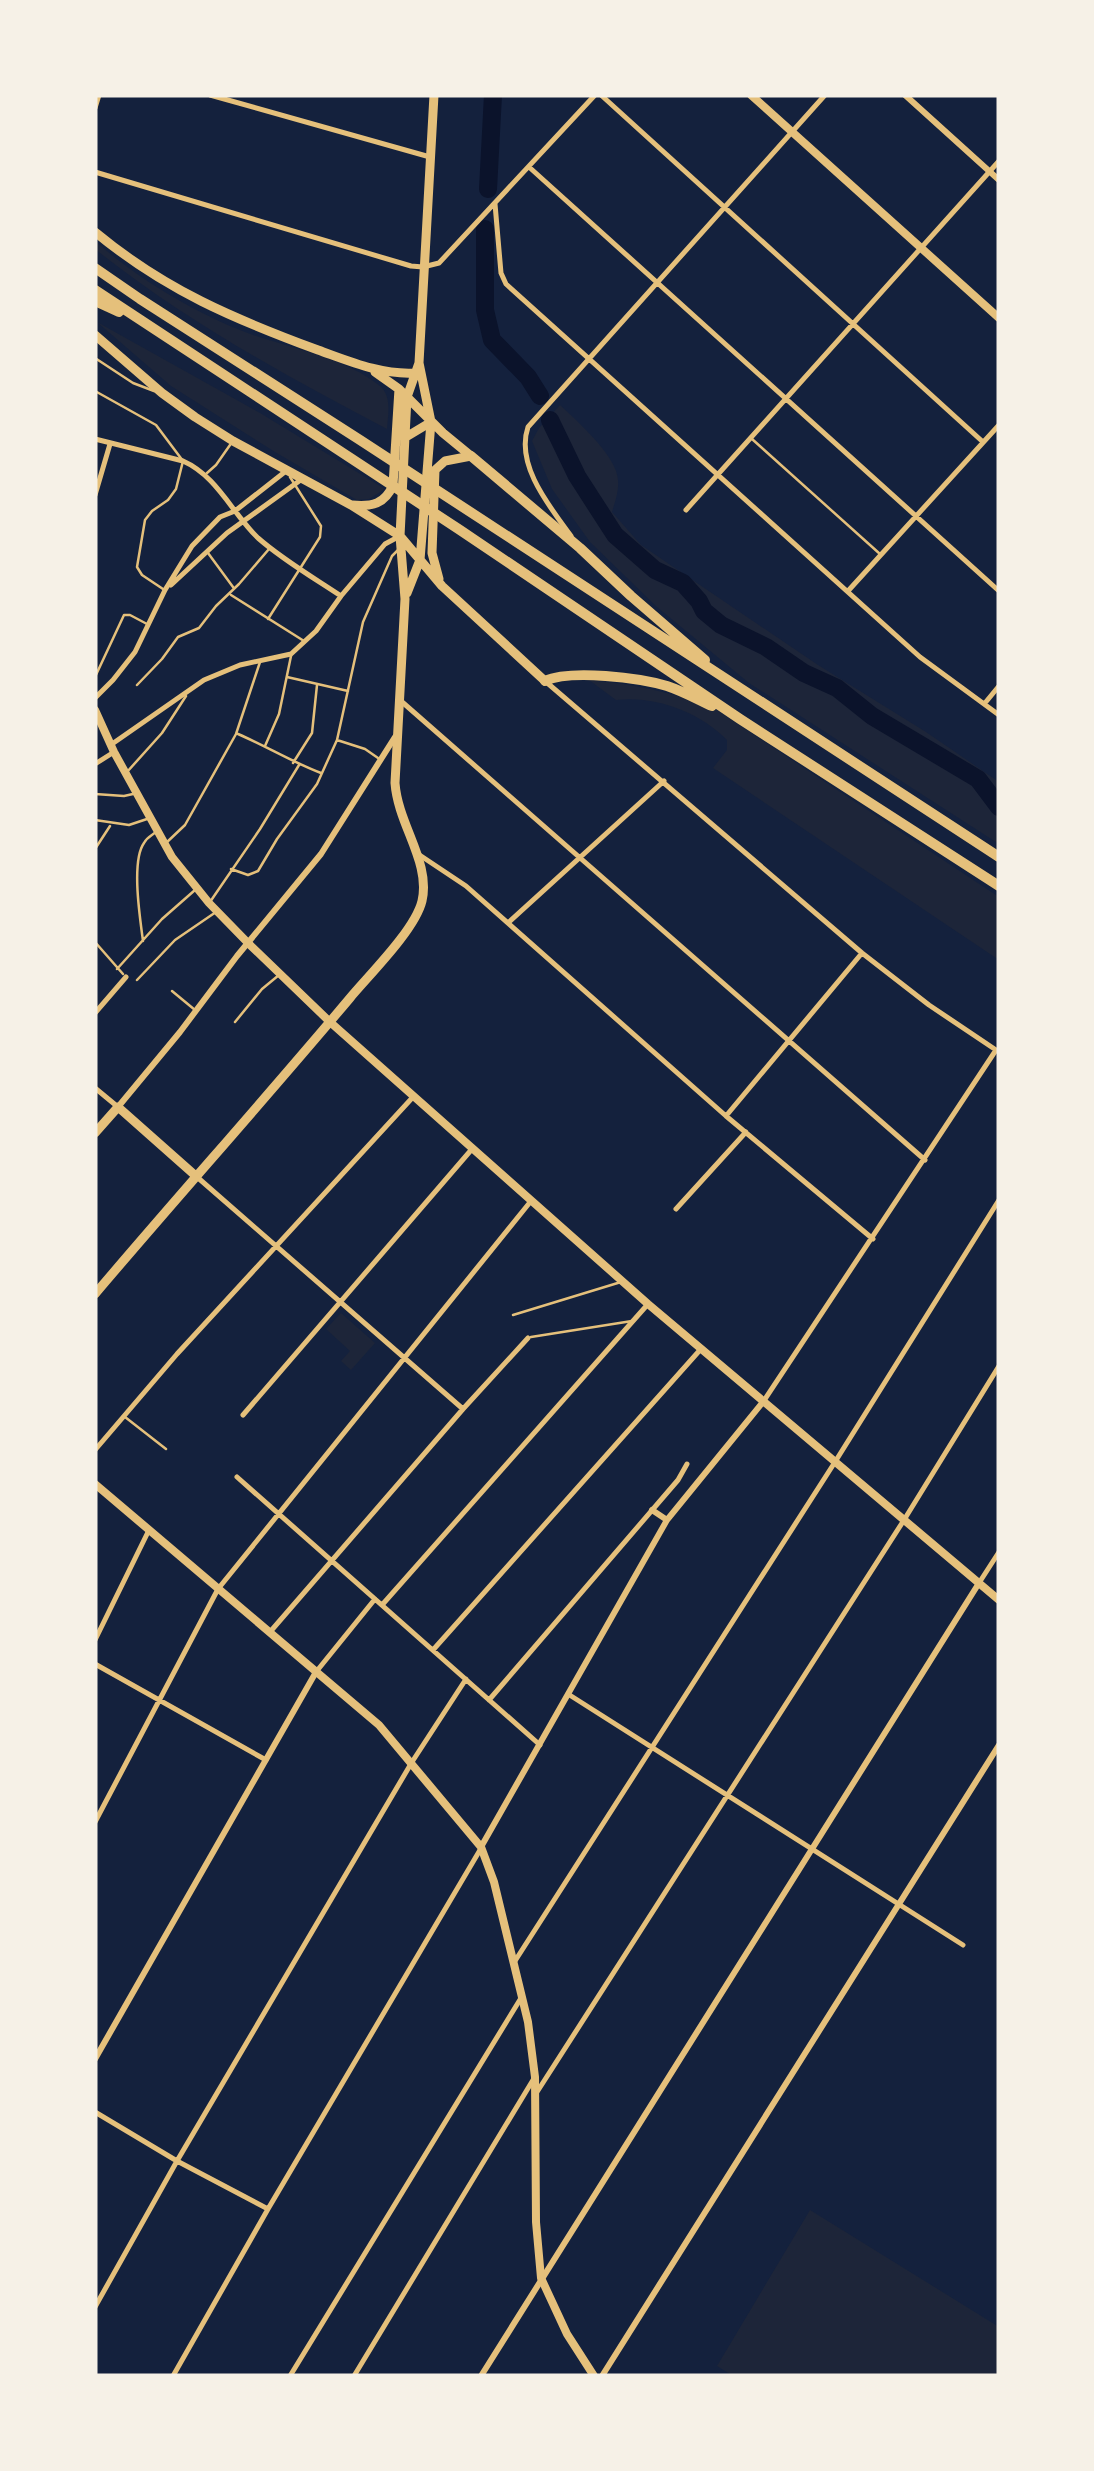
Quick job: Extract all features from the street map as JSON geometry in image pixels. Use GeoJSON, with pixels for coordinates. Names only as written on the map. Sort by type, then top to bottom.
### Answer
{"type":"FeatureCollection","features":[{"type":"Feature","properties":{"kind":"highway"},"geometry":{"type":"LineString","coordinates":[[95,268],[999,857]]}},
{"type":"Feature","properties":{"kind":"highway"},"geometry":{"type":"LineString","coordinates":[[95,290],[999,886]]}},
{"type":"Feature","properties":{"kind":"highway"},"geometry":{"type":"LineString","coordinates":[[95,301],[138,320]]}},
{"type":"Feature","properties":{"kind":"highway"},"geometry":{"type":"LineString","coordinates":[[471,456],[728,680]]}},
{"type":"Feature","properties":{"kind":"highway"},"geometry":{"type":"LineString","coordinates":[[546,681],[556,677],[606,676],[650,682],[740,718]]}},
{"type":"Feature","properties":{"kind":"main road"},"geometry":{"type":"LineString","coordinates":[[406,599],[420,560],[431,422],[419,362],[434,95]]}},
{"type":"Feature","properties":{"kind":"main road"},"geometry":{"type":"LineString","coordinates":[[751,95],[999,318]]}},
{"type":"Feature","properties":{"kind":"main road"},"geometry":{"type":"LineString","coordinates":[[95,232],[124,256],[204,304],[364,366],[414,373]]}},
{"type":"Feature","properties":{"kind":"main road"},"geometry":{"type":"LineString","coordinates":[[95,336],[162,393],[232,441],[286,471],[298,482],[351,505],[400,536],[473,617],[546,681]]}},
{"type":"Feature","properties":{"kind":"main road"},"geometry":{"type":"LineString","coordinates":[[95,1294],[330,1022],[415,918],[423,898],[417,853],[396,795],[406,599],[400,536],[408,397],[419,362]]}},
{"type":"Feature","properties":{"kind":"main road"},"geometry":{"type":"LineString","coordinates":[[364,366],[399,389],[471,456]]}},
{"type":"Feature","properties":{"kind":"main road"},"geometry":{"type":"LineString","coordinates":[[351,505],[380,503],[390,494],[399,389]]}},
{"type":"Feature","properties":{"kind":"main road"},"geometry":{"type":"LineString","coordinates":[[406,437],[431,422]]}},
{"type":"Feature","properties":{"kind":"main road"},"geometry":{"type":"LineString","coordinates":[[442,586],[432,553],[434,475],[438,465],[445,461],[471,456]]}},
{"type":"Feature","properties":{"kind":"main road"},"geometry":{"type":"LineString","coordinates":[[400,536],[423,530]]}},
{"type":"Feature","properties":{"kind":"main road"},"geometry":{"type":"LineString","coordinates":[[414,575],[442,586]]}},
{"type":"Feature","properties":{"kind":"main road"},"geometry":{"type":"LineString","coordinates":[[95,710],[164,844],[196,889],[248,943],[330,1022],[622,1282],[999,1600]]}},
{"type":"Feature","properties":{"kind":"main road"},"geometry":{"type":"LineString","coordinates":[[95,1133],[118,1108],[197,1177]]}},
{"type":"Feature","properties":{"kind":"main road"},"geometry":{"type":"LineString","coordinates":[[95,1484],[380,1725],[482,1847],[523,1995],[535,2077],[536,2222],[541,2278],[594,2376]]}},
{"type":"Feature","properties":{"kind":"street"},"geometry":{"type":"LineString","coordinates":[[95,108],[99,95]]}},
{"type":"Feature","properties":{"kind":"street"},"geometry":{"type":"LineString","coordinates":[[210,95],[430,157]]}},
{"type":"Feature","properties":{"kind":"street"},"geometry":{"type":"LineString","coordinates":[[95,172],[424,268],[439,263],[598,95],[984,442]]}},
{"type":"Feature","properties":{"kind":"street"},"geometry":{"type":"LineString","coordinates":[[580,548],[529,465],[528,427],[825,95]]}},
{"type":"Feature","properties":{"kind":"street"},"geometry":{"type":"LineString","coordinates":[[905,95],[999,180]]}},
{"type":"Feature","properties":{"kind":"street"},"geometry":{"type":"LineString","coordinates":[[686,510],[999,161]]}},
{"type":"Feature","properties":{"kind":"street"},"geometry":{"type":"LineString","coordinates":[[528,167],[999,591]]}},
{"type":"Feature","properties":{"kind":"street"},"geometry":{"type":"LineString","coordinates":[[495,204],[503,280],[920,657],[999,715]]}},
{"type":"Feature","properties":{"kind":"street"},"geometry":{"type":"LineString","coordinates":[[848,591],[999,424]]}},
{"type":"Feature","properties":{"kind":"street"},"geometry":{"type":"LineString","coordinates":[[95,439],[183,462],[206,474],[243,522],[270,548],[341,596]]}},
{"type":"Feature","properties":{"kind":"street"},"geometry":{"type":"LineString","coordinates":[[95,495],[110,444]]}},
{"type":"Feature","properties":{"kind":"street"},"geometry":{"type":"LineString","coordinates":[[95,698],[130,660],[164,590],[200,536],[220,517],[286,471]]}},
{"type":"Feature","properties":{"kind":"street"},"geometry":{"type":"LineString","coordinates":[[164,590],[227,532],[298,482]]}},
{"type":"Feature","properties":{"kind":"street"},"geometry":{"type":"LineString","coordinates":[[95,764],[192,688],[218,673],[291,654],[306,642],[385,544],[400,536]]}},
{"type":"Feature","properties":{"kind":"street"},"geometry":{"type":"LineString","coordinates":[[173,2376],[482,1847],[667,1520],[763,1402],[998,1051],[862,953],[546,681]]}},
{"type":"Feature","properties":{"kind":"street"},"geometry":{"type":"LineString","coordinates":[[984,704],[999,686]]}},
{"type":"Feature","properties":{"kind":"street"},"geometry":{"type":"LineString","coordinates":[[398,698],[925,1160]]}},
{"type":"Feature","properties":{"kind":"street"},"geometry":{"type":"LineString","coordinates":[[95,1088],[118,1108],[321,854],[397,734]]}},
{"type":"Feature","properties":{"kind":"street"},"geometry":{"type":"LineString","coordinates":[[508,923],[664,781]]}},
{"type":"Feature","properties":{"kind":"street"},"geometry":{"type":"LineString","coordinates":[[417,853],[466,886],[872,1239]]}},
{"type":"Feature","properties":{"kind":"street"},"geometry":{"type":"LineString","coordinates":[[726,1116],[862,953]]}},
{"type":"Feature","properties":{"kind":"street"},"geometry":{"type":"LineString","coordinates":[[95,1013],[126,978]]}},
{"type":"Feature","properties":{"kind":"street"},"geometry":{"type":"LineString","coordinates":[[95,1450],[275,1245],[413,1096]]}},
{"type":"Feature","properties":{"kind":"street"},"geometry":{"type":"LineString","coordinates":[[676,1209],[746,1132]]}},
{"type":"Feature","properties":{"kind":"street"},"geometry":{"type":"LineString","coordinates":[[243,1415],[472,1149]]}},
{"type":"Feature","properties":{"kind":"street"},"geometry":{"type":"LineString","coordinates":[[197,1177],[463,1410]]}},
{"type":"Feature","properties":{"kind":"street"},"geometry":{"type":"LineString","coordinates":[[514,1962],[999,1200]]}},
{"type":"Feature","properties":{"kind":"street"},"geometry":{"type":"LineString","coordinates":[[95,1822],[218,1589],[530,1201]]}},
{"type":"Feature","properties":{"kind":"street"},"geometry":{"type":"LineString","coordinates":[[382,1605],[648,1304]]}},
{"type":"Feature","properties":{"kind":"street"},"geometry":{"type":"LineString","coordinates":[[269,1632],[528,1338]]}},
{"type":"Feature","properties":{"kind":"street"},"geometry":{"type":"LineString","coordinates":[[433,1650],[700,1350]]}},
{"type":"Feature","properties":{"kind":"street"},"geometry":{"type":"LineString","coordinates":[[535,2094],[999,1366]]}},
{"type":"Feature","properties":{"kind":"street"},"geometry":{"type":"LineString","coordinates":[[489,1700],[678,1480],[686,1464]]}},
{"type":"Feature","properties":{"kind":"street"},"geometry":{"type":"LineString","coordinates":[[237,1476],[540,1745]]}},
{"type":"Feature","properties":{"kind":"street"},"geometry":{"type":"LineString","coordinates":[[652,1510],[667,1520]]}},
{"type":"Feature","properties":{"kind":"street"},"geometry":{"type":"LineString","coordinates":[[95,1640],[149,1530]]}},
{"type":"Feature","properties":{"kind":"street"},"geometry":{"type":"LineString","coordinates":[[481,2376],[999,1552]]}},
{"type":"Feature","properties":{"kind":"street"},"geometry":{"type":"LineString","coordinates":[[95,2059],[316,1672],[375,1599]]}},
{"type":"Feature","properties":{"kind":"street"},"geometry":{"type":"LineString","coordinates":[[95,1664],[266,1760]]}},
{"type":"Feature","properties":{"kind":"street"},"geometry":{"type":"LineString","coordinates":[[95,2306],[412,1762],[466,1679]]}},
{"type":"Feature","properties":{"kind":"street"},"geometry":{"type":"LineString","coordinates":[[568,1694],[964,1946]]}},
{"type":"Feature","properties":{"kind":"street"},"geometry":{"type":"LineString","coordinates":[[602,2376],[999,1745]]}},
{"type":"Feature","properties":{"kind":"street"},"geometry":{"type":"LineString","coordinates":[[290,2376],[523,1995]]}},
{"type":"Feature","properties":{"kind":"street"},"geometry":{"type":"LineString","coordinates":[[354,2376],[535,2077]]}},
{"type":"Feature","properties":{"kind":"street"},"geometry":{"type":"LineString","coordinates":[[95,2112],[177,2162],[268,2209]]}},
{"type":"Feature","properties":{"kind":"lane"},"geometry":{"type":"LineString","coordinates":[[95,358],[133,383],[162,393]]}},
{"type":"Feature","properties":{"kind":"lane"},"geometry":{"type":"LineString","coordinates":[[95,391],[156,425],[183,462],[176,489],[147,515],[137,567],[164,590]]}},
{"type":"Feature","properties":{"kind":"lane"},"geometry":{"type":"LineString","coordinates":[[751,438],[881,555]]}},
{"type":"Feature","properties":{"kind":"lane"},"geometry":{"type":"LineString","coordinates":[[206,474],[232,441]]}},
{"type":"Feature","properties":{"kind":"lane"},"geometry":{"type":"LineString","coordinates":[[268,619],[320,536],[320,526],[298,482]]}},
{"type":"Feature","properties":{"kind":"lane"},"geometry":{"type":"LineString","coordinates":[[137,686],[173,642],[198,628],[270,548]]}},
{"type":"Feature","properties":{"kind":"lane"},"geometry":{"type":"LineString","coordinates":[[232,869],[248,875],[258,871],[310,797],[337,740],[362,622],[392,556],[401,548]]}},
{"type":"Feature","properties":{"kind":"lane"},"geometry":{"type":"LineString","coordinates":[[208,552],[234,588]]}},
{"type":"Feature","properties":{"kind":"lane"},"geometry":{"type":"LineString","coordinates":[[228,594],[306,642]]}},
{"type":"Feature","properties":{"kind":"lane"},"geometry":{"type":"LineString","coordinates":[[95,677],[124,615],[148,625]]}},
{"type":"Feature","properties":{"kind":"lane"},"geometry":{"type":"LineString","coordinates":[[265,746],[279,714],[291,654]]}},
{"type":"Feature","properties":{"kind":"lane"},"geometry":{"type":"LineString","coordinates":[[164,844],[184,824],[236,734],[260,660]]}},
{"type":"Feature","properties":{"kind":"lane"},"geometry":{"type":"LineString","coordinates":[[286,676],[348,691]]}},
{"type":"Feature","properties":{"kind":"lane"},"geometry":{"type":"LineString","coordinates":[[293,762],[312,732],[317,685]]}},
{"type":"Feature","properties":{"kind":"lane"},"geometry":{"type":"LineString","coordinates":[[126,774],[162,734],[192,688]]}},
{"type":"Feature","properties":{"kind":"lane"},"geometry":{"type":"LineString","coordinates":[[236,734],[322,773]]}},
{"type":"Feature","properties":{"kind":"lane"},"geometry":{"type":"LineString","coordinates":[[337,740],[366,749],[380,759]]}},
{"type":"Feature","properties":{"kind":"lane"},"geometry":{"type":"LineString","coordinates":[[209,904],[299,765]]}},
{"type":"Feature","properties":{"kind":"lane"},"geometry":{"type":"LineString","coordinates":[[95,794],[137,793]]}},
{"type":"Feature","properties":{"kind":"lane"},"geometry":{"type":"LineString","coordinates":[[95,820],[136,825],[150,817]]}},
{"type":"Feature","properties":{"kind":"lane"},"geometry":{"type":"LineString","coordinates":[[95,850],[112,823]]}},
{"type":"Feature","properties":{"kind":"lane"},"geometry":{"type":"LineString","coordinates":[[142,941],[137,893],[139,854],[146,839],[158,831]]}},
{"type":"Feature","properties":{"kind":"lane"},"geometry":{"type":"LineString","coordinates":[[117,969],[162,919],[196,889]]}},
{"type":"Feature","properties":{"kind":"lane"},"geometry":{"type":"LineString","coordinates":[[137,980],[175,940],[217,911]]}},
{"type":"Feature","properties":{"kind":"lane"},"geometry":{"type":"LineString","coordinates":[[95,942],[126,978]]}},
{"type":"Feature","properties":{"kind":"lane"},"geometry":{"type":"LineString","coordinates":[[234,1022],[280,974]]}},
{"type":"Feature","properties":{"kind":"lane"},"geometry":{"type":"LineString","coordinates":[[172,991],[196,1011]]}},
{"type":"Feature","properties":{"kind":"lane"},"geometry":{"type":"LineString","coordinates":[[513,1316],[622,1282]]}},
{"type":"Feature","properties":{"kind":"lane"},"geometry":{"type":"LineString","coordinates":[[528,1338],[633,1320]]}},
{"type":"Feature","properties":{"kind":"lane"},"geometry":{"type":"LineString","coordinates":[[124,1416],[166,1448]]}},
{"type":"Feature","properties":{"kind":"shaded area"},"geometry":{"type":"Polygon","coordinates":[[[95,241],[147,281],[206,315],[333,360],[366,376],[386,395],[387,429],[200,323],[95,249],[95,241]]]}},
{"type":"Feature","properties":{"kind":"shaded area"},"geometry":{"type":"Polygon","coordinates":[[[97,322],[260,413],[385,489],[369,499],[357,500],[171,386],[97,322]]]}},
{"type":"Feature","properties":{"kind":"shaded area"},"geometry":{"type":"Polygon","coordinates":[[[560,405],[611,460],[618,484],[612,512],[641,545],[999,782],[999,844],[749,683],[657,607],[590,542],[552,489],[532,441],[560,405]]]}},
{"type":"Feature","properties":{"kind":"shaded area"},"geometry":{"type":"Polygon","coordinates":[[[589,680],[653,690],[715,709],[999,897],[999,960],[713,768],[727,750],[727,740],[704,721],[661,703],[616,700],[589,680]]]}},
{"type":"Feature","properties":{"kind":"shaded area"},"geometry":{"type":"Polygon","coordinates":[[[341,1313],[375,1343],[351,1370],[341,1361],[350,1351],[326,1329],[341,1313]]]}},
{"type":"Feature","properties":{"kind":"shaded area"},"geometry":{"type":"Polygon","coordinates":[[[810,2210],[999,2327],[999,2376],[733,2376],[717,2366],[810,2210]]]}},
{"type":"Feature","properties":{"kind":"waterway"},"geometry":{"type":"LineString","coordinates":[[488,189],[493,95]]}},
{"type":"Feature","properties":{"kind":"waterway"},"geometry":{"type":"LineString","coordinates":[[485,229],[485,310],[492,340],[528,377],[540,396]]}},
{"type":"Feature","properties":{"kind":"waterway"},"geometry":{"type":"LineString","coordinates":[[550,420],[577,476],[615,535],[655,570],[683,583],[704,611],[721,625],[837,688],[872,716],[978,779],[999,807]]}}]}
